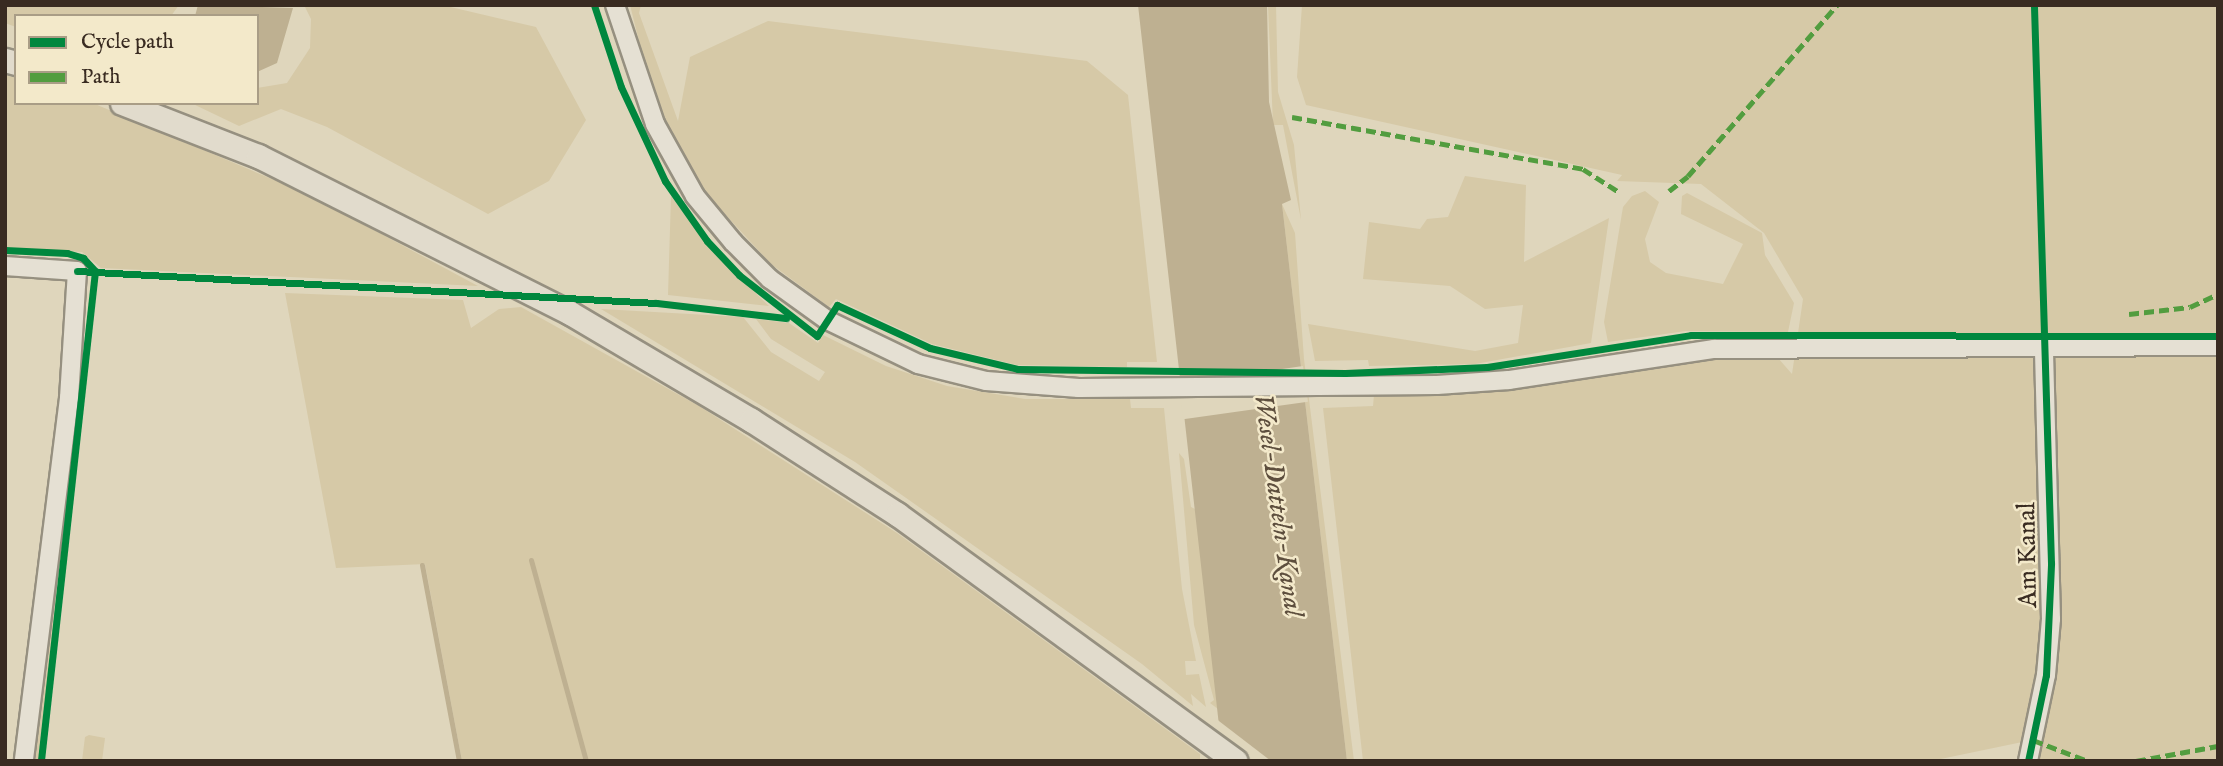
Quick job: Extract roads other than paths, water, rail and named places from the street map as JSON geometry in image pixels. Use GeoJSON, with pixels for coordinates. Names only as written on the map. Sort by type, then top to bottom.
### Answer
{"type":"FeatureCollection","features":[{"type":"Feature","properties":{"kind":"main road"},"geometry":{"type":"LineString","coordinates":[[127,105],[258,156],[491,269],[570,313],[897,514],[1236,761]]}},
{"type":"Feature","properties":{"kind":"street"},"geometry":{"type":"LineString","coordinates":[[615,5],[636,77],[677,168],[733,242],[801,303],[868,342],[951,374],[1033,387],[1483,383],[1714,349],[2218,346]]}},
{"type":"Feature","properties":{"kind":"street"},"geometry":{"type":"LineString","coordinates":[[5,266],[77,271],[69,398],[24,761]]}},
{"type":"Feature","properties":{"kind":"street","name":"Am Kanal"},"geometry":{"type":"LineString","coordinates":[[2028,761],[2046,675],[2050,619],[2044,347]]}},
{"type":"Feature","properties":{"kind":"water"},"geometry":{"type":"Polygon","coordinates":[[[198,5],[293,8],[277,63],[259,71],[259,14],[196,14],[198,5]]]}},
{"type":"Feature","properties":{"kind":"water","name":"Wesel-Datteln-Kanal"},"geometry":{"type":"Polygon","coordinates":[[[1138,5],[1267,5],[1269,102],[1291,200],[1282,204],[1347,761],[1223,761],[1138,5]]]}},
{"type":"Feature","properties":{"kind":"waterway"},"geometry":{"type":"LineString","coordinates":[[531,560],[586,761]]}},
{"type":"Feature","properties":{"kind":"waterway"},"geometry":{"type":"LineString","coordinates":[[422,565],[459,761]]}}]}
